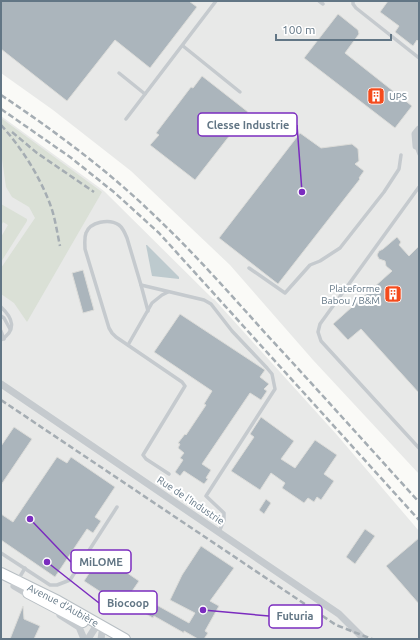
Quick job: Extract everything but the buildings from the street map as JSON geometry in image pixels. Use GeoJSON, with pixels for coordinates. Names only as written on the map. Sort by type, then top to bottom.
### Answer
{"type":"FeatureCollection","features":[{"type":"Feature","properties":{"kind":"main road","name":"Avenue d'Aubière"},"geometry":{"type":"LineString","coordinates":[[1,573],[115,639]]}},
{"type":"Feature","properties":{"kind":"main road","name":"Avenue d'Aubière"},"geometry":{"type":"LineString","coordinates":[[1,580],[16,583]]}},
{"type":"Feature","properties":{"kind":"main road","name":"Avenue d'Aubière"},"geometry":{"type":"LineString","coordinates":[[100,631],[125,639]]}},
{"type":"Feature","properties":{"kind":"street"},"geometry":{"type":"LineString","coordinates":[[416,146],[415,134],[419,129]]}},
{"type":"Feature","properties":{"kind":"street","name":"Rue de l'Industrie"},"geometry":{"type":"LineString","coordinates":[[1,384],[339,614],[364,639]]}},
{"type":"Feature","properties":{"kind":"street","name":"Avenue d'Aubière"},"geometry":{"type":"LineString","coordinates":[[16,583],[79,627],[84,639]]}},
{"type":"Feature","properties":{"kind":"street"},"geometry":{"type":"LineString","coordinates":[[88,639],[100,631]]}},
{"type":"Feature","properties":{"kind":"lane"},"geometry":{"type":"LineString","coordinates":[[126,119],[216,1]]}},
{"type":"Feature","properties":{"kind":"lane"},"geometry":{"type":"LineString","coordinates":[[319,1],[323,4]]}},
{"type":"Feature","properties":{"kind":"lane"},"geometry":{"type":"LineString","coordinates":[[353,1],[356,8],[419,58]]}},
{"type":"Feature","properties":{"kind":"lane"},"geometry":{"type":"LineString","coordinates":[[183,46],[240,92]]}},
{"type":"Feature","properties":{"kind":"lane"},"geometry":{"type":"LineString","coordinates":[[119,73],[145,94]]}},
{"type":"Feature","properties":{"kind":"lane"},"geometry":{"type":"LineString","coordinates":[[416,146],[419,154]]}},
{"type":"Feature","properties":{"kind":"lane"},"geometry":{"type":"LineString","coordinates":[[249,268],[285,293],[310,265],[320,261],[340,248],[384,192],[399,169],[401,155]]}},
{"type":"Feature","properties":{"kind":"lane"},"geometry":{"type":"LineString","coordinates":[[419,187],[320,324],[318,332],[321,341],[419,448]]}},
{"type":"Feature","properties":{"kind":"lane"},"geometry":{"type":"LineString","coordinates":[[148,310],[124,230],[112,222],[105,222],[91,227],[86,232],[84,240],[85,249],[112,334],[182,382],[185,386],[143,455],[146,459],[169,474]]}},
{"type":"Feature","properties":{"kind":"lane"},"geometry":{"type":"LineString","coordinates":[[140,285],[204,300],[211,304],[232,331],[272,374],[275,389],[206,496],[224,513],[224,520],[219,532]]}},
{"type":"Feature","properties":{"kind":"lane"},"geometry":{"type":"LineString","coordinates":[[128,345],[152,303],[162,295],[169,292]]}},
{"type":"Feature","properties":{"kind":"lane"},"geometry":{"type":"LineString","coordinates":[[1,307],[11,319],[12,326],[2,340]]}},
{"type":"Feature","properties":{"kind":"lane"},"geometry":{"type":"LineString","coordinates":[[1,316],[4,318],[10,329]]}},
{"type":"Feature","properties":{"kind":"lane"},"geometry":{"type":"LineString","coordinates":[[1,331],[2,340]]}},
{"type":"Feature","properties":{"kind":"lane"},"geometry":{"type":"LineString","coordinates":[[1,553],[50,585],[57,585],[70,580],[117,507]]}},
{"type":"Feature","properties":{"kind":"lane"},"geometry":{"type":"LineString","coordinates":[[16,583],[25,568]]}},
{"type":"Feature","properties":{"kind":"shaded area"},"geometry":{"type":"Polygon","coordinates":[[[1,1],[419,1],[419,474],[313,360],[230,265],[131,171],[53,110],[1,73],[1,1]]]}},
{"type":"Feature","properties":{"kind":"shaded area"},"geometry":{"type":"Polygon","coordinates":[[[1,116],[104,191],[214,299],[337,435],[419,531],[419,639],[1,639],[1,116]]]}},
{"type":"Feature","properties":{"kind":"shaded area"},"geometry":{"type":"Polygon","coordinates":[[[1,118],[102,192],[27,322],[14,303],[1,294],[1,268],[35,218],[29,207],[12,197],[6,187],[1,157],[1,118]]]}},
{"type":"Feature","properties":{"kind":"shaded area"},"geometry":{"type":"Polygon","coordinates":[[[1,204],[27,219],[27,221],[1,262],[1,237],[8,225],[3,222],[1,226],[1,204]]]}},
{"type":"Feature","properties":{"kind":"shaded area"},"geometry":{"type":"Polygon","coordinates":[[[146,245],[179,277],[179,279],[152,276],[146,245]]]}},
{"type":"Feature","properties":{"kind":"railway"},"geometry":{"type":"LineString","coordinates":[[1,95],[42,123],[121,185],[186,246],[419,502]]}},
{"type":"Feature","properties":{"kind":"railway"},"geometry":{"type":"LineString","coordinates":[[1,109],[70,157],[115,193],[159,233],[419,520]]}},
{"type":"Feature","properties":{"kind":"railway"},"geometry":{"type":"LineString","coordinates":[[1,125],[22,152],[46,193],[55,219],[60,246]]}},
{"type":"Feature","properties":{"kind":"railway"},"geometry":{"type":"LineString","coordinates":[[12,132],[37,153],[94,192]]}},
{"type":"Feature","properties":{"kind":"railway"},"geometry":{"type":"LineString","coordinates":[[1,400],[336,625],[372,639]]}},
{"type":"Feature","properties":{"kind":"place","name":"UPS"},"geometry":{"type":"Point","coordinates":[376,96]}},
{"type":"Feature","properties":{"kind":"place","name":"Clesse Industrie"},"geometry":{"type":"Point","coordinates":[302,192]}},
{"type":"Feature","properties":{"kind":"place","name":"Plateforme Babou / B&M"},"geometry":{"type":"Point","coordinates":[393,294]}},
{"type":"Feature","properties":{"kind":"place","name":"MiLOME"},"geometry":{"type":"Point","coordinates":[30,519]}},
{"type":"Feature","properties":{"kind":"place","name":"Biocoop"},"geometry":{"type":"Point","coordinates":[47,562]}},
{"type":"Feature","properties":{"kind":"place","name":"Futuria"},"geometry":{"type":"Point","coordinates":[203,610]}}]}
